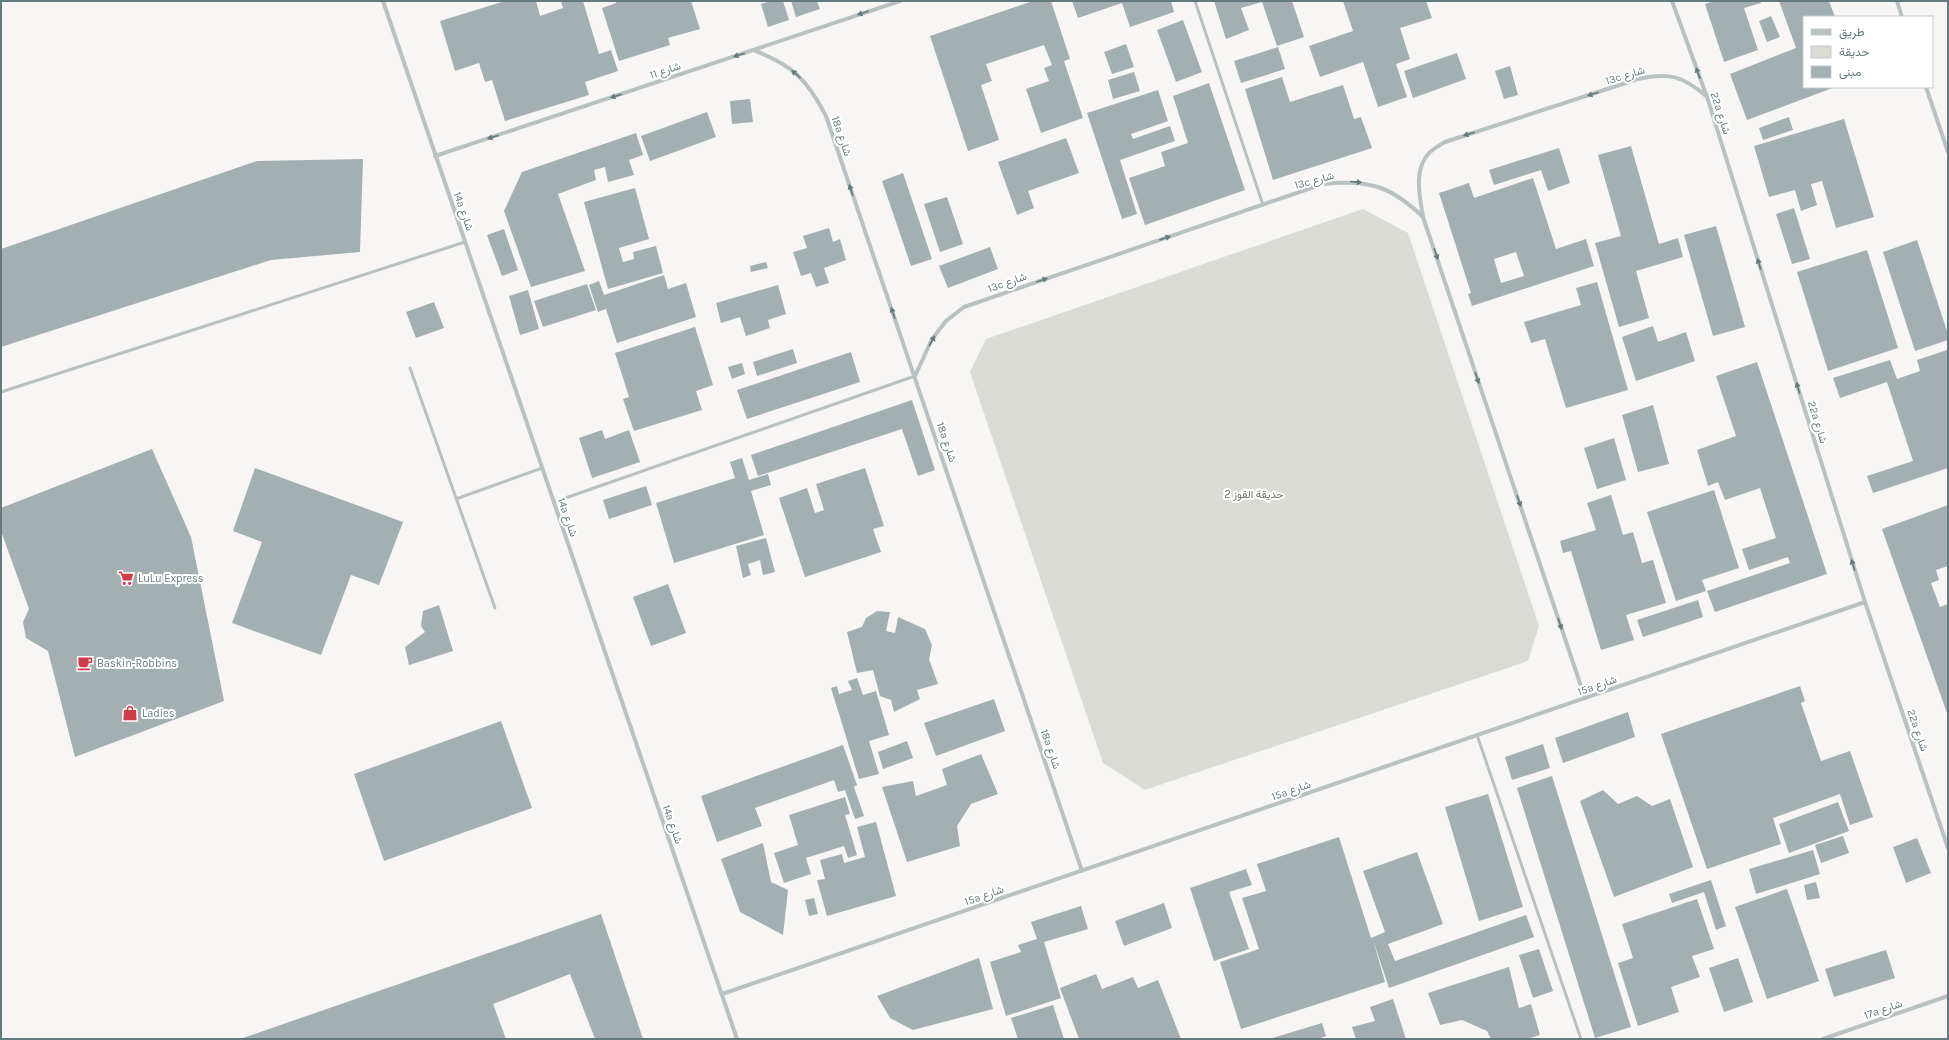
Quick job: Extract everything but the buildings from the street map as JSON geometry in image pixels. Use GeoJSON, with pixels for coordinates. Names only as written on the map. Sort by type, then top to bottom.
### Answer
{"type":"FeatureCollection","features":[{"type":"Feature","properties":{"kind":"street","name":"14a شارع"},"geometry":{"type":"LineString","coordinates":[[383,1],[737,1039]]}},
{"type":"Feature","properties":{"kind":"street","name":"شارع 11"},"geometry":{"type":"LineString","coordinates":[[436,156],[900,1]]}},
{"type":"Feature","properties":{"kind":"street","name":"22a شارع"},"geometry":{"type":"LineString","coordinates":[[1672,1],[1706,97],[1865,602],[1948,848]]}},
{"type":"Feature","properties":{"kind":"street"},"geometry":{"type":"LineString","coordinates":[[1897,1],[1902,16]]}},
{"type":"Feature","properties":{"kind":"street","name":"18a شارع"},"geometry":{"type":"LineString","coordinates":[[753,50],[777,59],[798,74],[815,94],[826,116],[1082,871]]}},
{"type":"Feature","properties":{"kind":"street","name":"13c شارع"},"geometry":{"type":"LineString","coordinates":[[1423,217],[1419,189],[1420,170],[1429,153],[1445,142],[1657,75],[1675,77],[1692,84],[1706,97]]}},
{"type":"Feature","properties":{"kind":"street"},"geometry":{"type":"LineString","coordinates":[[1926,88],[1948,152]]}},
{"type":"Feature","properties":{"kind":"street","name":"13c شارع"},"geometry":{"type":"LineString","coordinates":[[915,376],[932,338],[946,321],[964,307],[1324,184],[1345,182],[1368,184],[1388,191],[1407,202],[1423,217]]}},
{"type":"Feature","properties":{"kind":"street"},"geometry":{"type":"LineString","coordinates":[[1423,217],[1585,698]]}},
{"type":"Feature","properties":{"kind":"street","name":"15a شارع"},"geometry":{"type":"LineString","coordinates":[[722,994],[1865,602]]}},
{"type":"Feature","properties":{"kind":"street","name":"17a شارع"},"geometry":{"type":"LineString","coordinates":[[1823,1039],[1948,996]]}},
{"type":"Feature","properties":{"kind":"lane"},"geometry":{"type":"LineString","coordinates":[[1195,1],[1263,205]]}},
{"type":"Feature","properties":{"kind":"lane"},"geometry":{"type":"LineString","coordinates":[[1,392],[465,242]]}},
{"type":"Feature","properties":{"kind":"lane"},"geometry":{"type":"LineString","coordinates":[[410,368],[495,608]]}},
{"type":"Feature","properties":{"kind":"lane"},"geometry":{"type":"LineString","coordinates":[[554,502],[915,376]]}},
{"type":"Feature","properties":{"kind":"lane"},"geometry":{"type":"LineString","coordinates":[[456,499],[542,468]]}},
{"type":"Feature","properties":{"kind":"lane"},"geometry":{"type":"LineString","coordinates":[[1477,735],[1581,1039]]}},
{"type":"Feature","properties":{"kind":"green space","name":"حديقة القوز 2"},"geometry":{"type":"Polygon","coordinates":[[[1363,209],[1408,233],[1539,626],[1528,661],[1145,790],[1103,763],[970,372],[986,339],[1363,209]]]}},
{"type":"Feature","properties":{"kind":"place","name":"LuLu Express"},"geometry":{"type":"Point","coordinates":[126,578]}},
{"type":"Feature","properties":{"kind":"place","name":"Baskin-Robbins"},"geometry":{"type":"Point","coordinates":[85,663]}},
{"type":"Feature","properties":{"kind":"place","name":"Ladies"},"geometry":{"type":"Point","coordinates":[130,713]}}]}
